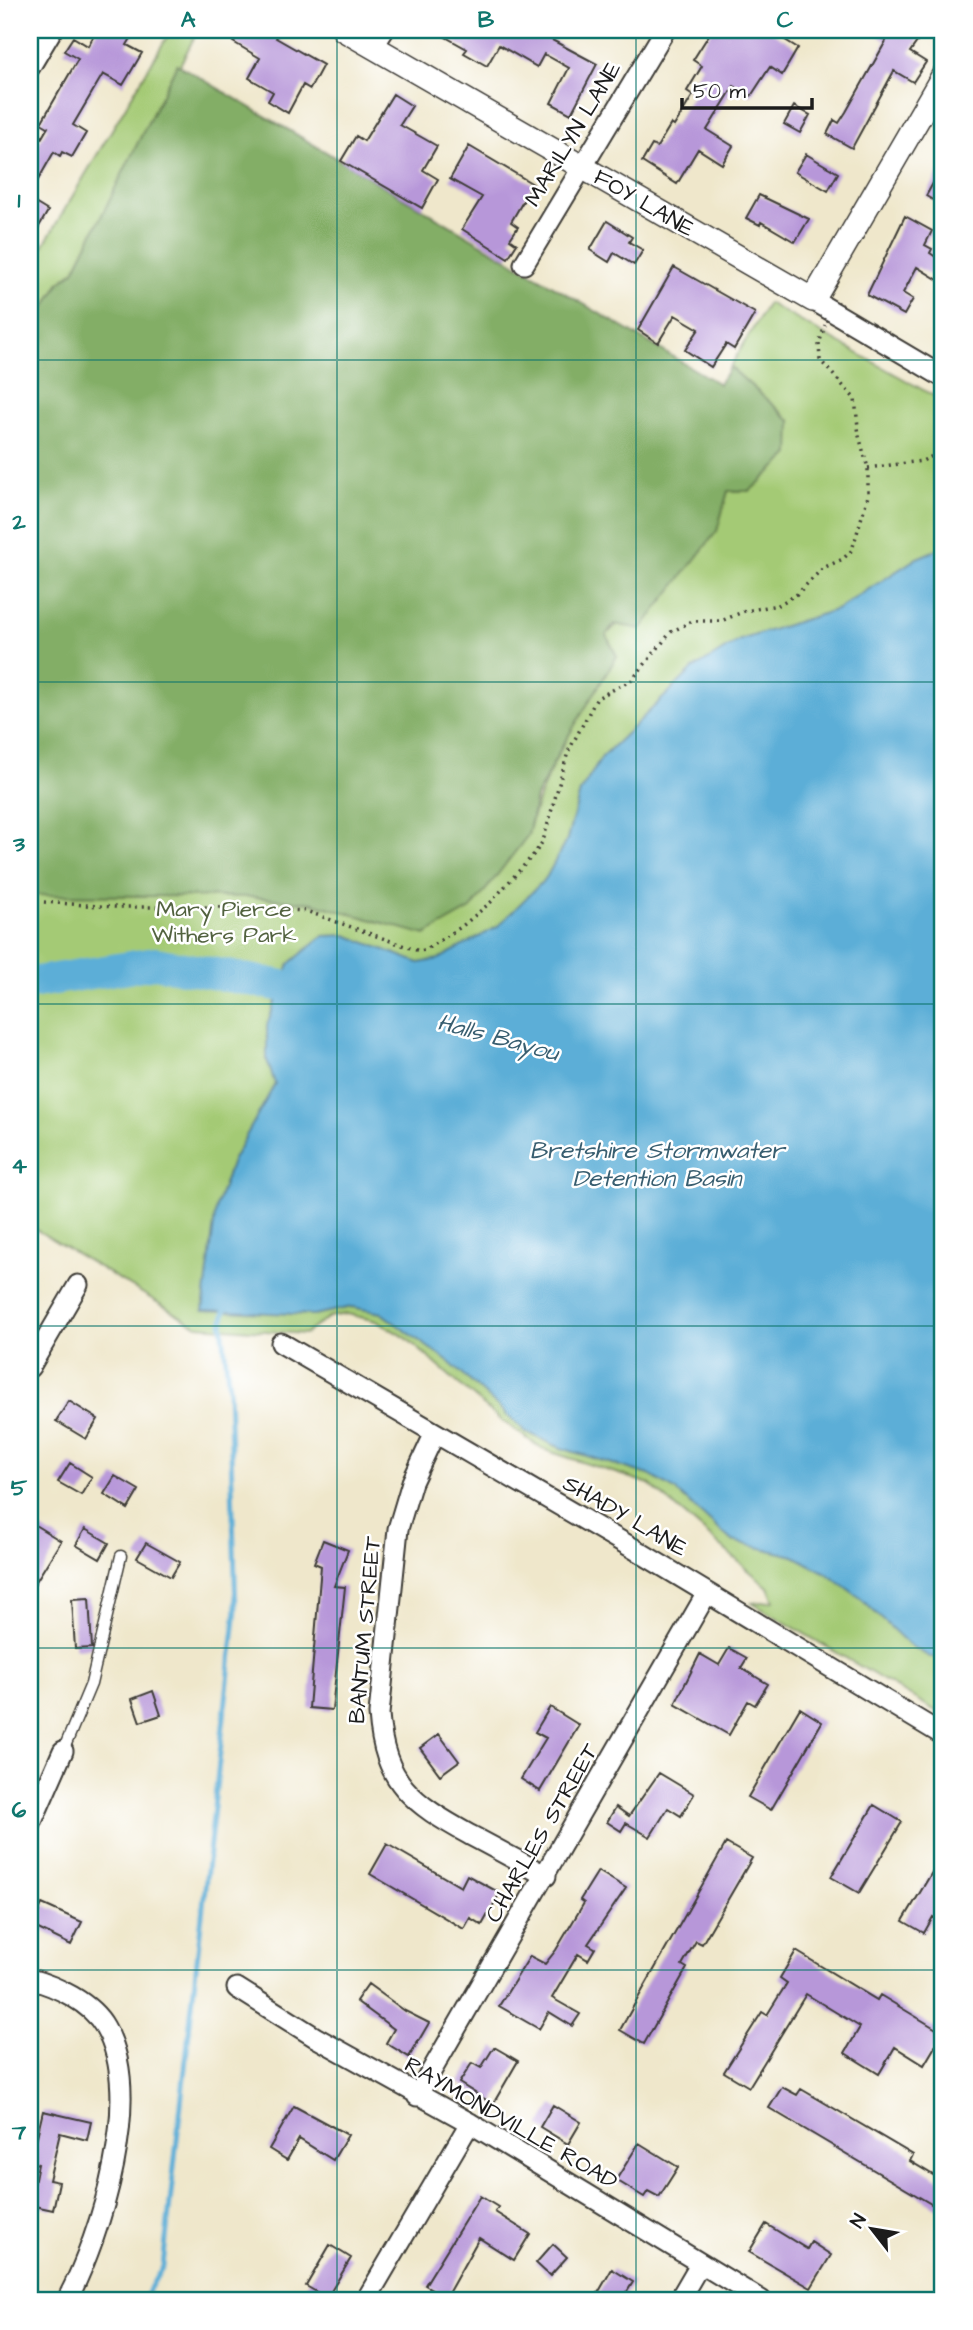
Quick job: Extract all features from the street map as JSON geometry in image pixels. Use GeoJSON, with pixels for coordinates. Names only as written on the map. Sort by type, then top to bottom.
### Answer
{"type":"FeatureCollection","features":[{"type":"Feature","properties":{"kind":"street"},"geometry":{"type":"LineString","coordinates":[[30,67],[52,30]]}},
{"type":"Feature","properties":{"kind":"street","name":"FOY LANE"},"geometry":{"type":"LineString","coordinates":[[344,30],[378,38],[582,168],[943,377]]}},
{"type":"Feature","properties":{"kind":"street","name":"MARILYN LANE"},"geometry":{"type":"LineString","coordinates":[[524,264],[664,30]]}},
{"type":"Feature","properties":{"kind":"street"},"geometry":{"type":"LineString","coordinates":[[813,300],[943,76]]}},
{"type":"Feature","properties":{"kind":"street"},"geometry":{"type":"LineString","coordinates":[[30,1367],[78,1285]]}},
{"type":"Feature","properties":{"kind":"street","name":"SHADY LANE"},"geometry":{"type":"LineString","coordinates":[[281,1343],[943,1735]]}},
{"type":"Feature","properties":{"kind":"street","name":"BANTUM STREET"},"geometry":{"type":"LineString","coordinates":[[434,1435],[412,1482],[398,1530],[379,1714],[381,1743],[389,1765],[414,1801],[546,1876]]}},
{"type":"Feature","properties":{"kind":"street","name":"CHARLES STREET"},"geometry":{"type":"LineString","coordinates":[[417,2096],[707,1593]]}},
{"type":"Feature","properties":{"kind":"street"},"geometry":{"type":"LineString","coordinates":[[30,1826],[63,1751]]}},
{"type":"Feature","properties":{"kind":"street"},"geometry":{"type":"LineString","coordinates":[[30,1979],[63,1991],[105,2025],[119,2074],[114,2166],[106,2206],[67,2300]]}},
{"type":"Feature","properties":{"kind":"street","name":"RAYMONDVILLE ROAD"},"geometry":{"type":"LineString","coordinates":[[237,1988],[417,2096],[470,2123],[761,2300]]}},
{"type":"Feature","properties":{"kind":"street"},"geometry":{"type":"LineString","coordinates":[[366,2300],[470,2123]]}},
{"type":"Feature","properties":{"kind":"street"},"geometry":{"type":"LineString","coordinates":[[678,2300],[700,2264]]}},
{"type":"Feature","properties":{"kind":"lane"},"geometry":{"type":"LineString","coordinates":[[63,1751],[91,1684],[121,1556]]}},
{"type":"Feature","properties":{"kind":"path"},"geometry":{"type":"LineString","coordinates":[[30,901],[114,907],[238,907],[306,911],[342,921],[386,941],[425,950],[461,928],[491,902],[535,853],[542,841],[562,780],[568,752],[597,698],[632,680],[671,632],[692,621],[721,621],[745,611],[778,605],[797,594],[823,568],[843,559],[857,540],[868,496],[868,468],[859,436],[855,400],[830,374],[818,352],[825,325],[833,312]]}},
{"type":"Feature","properties":{"kind":"path"},"geometry":{"type":"LineString","coordinates":[[868,468],[922,461],[943,451]]}},
{"type":"Feature","properties":{"kind":"green space"},"geometry":{"type":"Polygon","coordinates":[[[171,30],[198,30],[74,271],[60,282],[30,333],[30,268],[171,30]]]}},
{"type":"Feature","properties":{"kind":"green space"},"geometry":{"type":"Polygon","coordinates":[[[177,64],[719,384],[730,367],[791,421],[790,454],[750,491],[728,491],[717,531],[641,629],[614,624],[606,635],[617,656],[561,748],[536,797],[528,835],[471,909],[425,935],[313,903],[253,897],[30,895],[30,333],[60,282],[74,271],[177,64]]]}},
{"type":"Feature","properties":{"kind":"green space","name":"Bretshire Stormwater Detention Basin"},"geometry":{"type":"Polygon","coordinates":[[[768,303],[943,401],[943,1715],[752,1603],[774,1601],[768,1587],[649,1484],[542,1449],[498,1418],[405,1337],[376,1321],[347,1314],[329,1317],[305,1334],[197,1326],[30,1226],[30,584],[528,835],[553,764],[617,656],[606,635],[716,531],[728,491],[791,421],[730,367],[768,303]]]}},
{"type":"Feature","properties":{"kind":"water","name":"Bretshire Stormwater Detention Basin"},"geometry":{"type":"Polygon","coordinates":[[[943,547],[943,1658],[930,1657],[909,1645],[859,1597],[826,1573],[794,1556],[732,1541],[675,1490],[649,1475],[561,1448],[526,1432],[450,1363],[381,1313],[352,1307],[314,1315],[203,1310],[216,1207],[232,1161],[275,1084],[267,1060],[267,1025],[289,964],[323,936],[346,935],[419,963],[439,959],[497,927],[546,878],[567,839],[580,792],[602,757],[693,669],[740,640],[838,609],[917,558],[943,547]]]}},
{"type":"Feature","properties":{"kind":"building"},"geometry":{"type":"Polygon","coordinates":[[[97,30],[136,30],[127,45],[142,53],[123,85],[103,74],[73,125],[86,133],[72,157],[62,152],[60,156],[54,152],[30,194],[30,149],[34,151],[48,127],[41,123],[78,59],[64,51],[73,37],[88,46],[97,30]]]}},
{"type":"Feature","properties":{"kind":"building"},"geometry":{"type":"Polygon","coordinates":[[[240,30],[281,30],[276,38],[323,65],[310,89],[303,85],[288,113],[268,101],[273,92],[249,78],[260,58],[233,42],[240,30]]]}},
{"type":"Feature","properties":{"kind":"building"},"geometry":{"type":"Polygon","coordinates":[[[433,30],[546,30],[555,35],[552,40],[597,64],[571,114],[551,103],[569,68],[544,54],[537,67],[499,45],[487,66],[464,53],[467,49],[433,30]]]}},
{"type":"Feature","properties":{"kind":"building"},"geometry":{"type":"Polygon","coordinates":[[[712,30],[769,30],[798,48],[782,75],[770,67],[751,96],[734,86],[707,130],[733,146],[722,164],[698,149],[677,184],[642,162],[652,145],[657,147],[671,124],[674,126],[693,95],[687,91],[702,66],[693,60],[712,30]]]}},
{"type":"Feature","properties":{"kind":"building"},"geometry":{"type":"Polygon","coordinates":[[[869,30],[903,30],[919,39],[910,52],[926,62],[913,82],[894,71],[852,148],[827,134],[834,120],[839,123],[846,112],[886,41],[869,30]]]}},
{"type":"Feature","properties":{"kind":"building"},"geometry":{"type":"Polygon","coordinates":[[[393,94],[412,106],[400,125],[437,146],[423,170],[438,179],[422,208],[341,161],[356,136],[364,141],[393,94]]]}},
{"type":"Feature","properties":{"kind":"building"},"geometry":{"type":"Polygon","coordinates":[[[794,106],[810,115],[800,133],[784,124],[794,106]]]}},
{"type":"Feature","properties":{"kind":"building"},"geometry":{"type":"Polygon","coordinates":[[[469,146],[533,184],[511,222],[518,227],[510,239],[517,244],[508,258],[462,229],[482,197],[450,179],[469,146]]]}},
{"type":"Feature","properties":{"kind":"building"},"geometry":{"type":"Polygon","coordinates":[[[806,154],[838,173],[828,191],[795,172],[806,154]]]}},
{"type":"Feature","properties":{"kind":"building"},"geometry":{"type":"Polygon","coordinates":[[[943,165],[943,206],[926,196],[943,165]]]}},
{"type":"Feature","properties":{"kind":"building"},"geometry":{"type":"Polygon","coordinates":[[[759,195],[809,219],[795,242],[761,222],[760,225],[746,218],[759,195]]]}},
{"type":"Feature","properties":{"kind":"building"},"geometry":{"type":"Polygon","coordinates":[[[30,200],[48,211],[30,242],[30,200]]]}},
{"type":"Feature","properties":{"kind":"building"},"geometry":{"type":"Polygon","coordinates":[[[905,216],[932,231],[925,245],[932,249],[930,253],[943,262],[943,283],[917,267],[903,293],[913,299],[904,315],[867,295],[905,216]]]}},
{"type":"Feature","properties":{"kind":"building"},"geometry":{"type":"Polygon","coordinates":[[[607,221],[632,237],[629,242],[643,250],[634,265],[614,253],[609,262],[590,250],[607,221]]]}},
{"type":"Feature","properties":{"kind":"building"},"geometry":{"type":"Polygon","coordinates":[[[674,267],[755,313],[734,349],[726,344],[711,367],[685,350],[699,329],[675,315],[658,343],[638,330],[674,267]]]}},
{"type":"Feature","properties":{"kind":"building"},"geometry":{"type":"Polygon","coordinates":[[[69,1401],[98,1419],[86,1439],[56,1421],[69,1401]]]}},
{"type":"Feature","properties":{"kind":"building"},"geometry":{"type":"Polygon","coordinates":[[[70,1463],[92,1477],[81,1495],[58,1482],[70,1463]]]}},
{"type":"Feature","properties":{"kind":"building"},"geometry":{"type":"Polygon","coordinates":[[[115,1476],[139,1490],[128,1509],[104,1494],[115,1476]]]}},
{"type":"Feature","properties":{"kind":"building"},"geometry":{"type":"Polygon","coordinates":[[[30,1522],[61,1541],[30,1591],[30,1522]]]}},
{"type":"Feature","properties":{"kind":"building"},"geometry":{"type":"Polygon","coordinates":[[[85,1529],[109,1543],[100,1559],[76,1545],[85,1529]]]}},
{"type":"Feature","properties":{"kind":"building"},"geometry":{"type":"Polygon","coordinates":[[[323,1540],[348,1550],[334,1586],[345,1587],[332,1710],[309,1708],[321,1566],[314,1563],[323,1540]]]}},
{"type":"Feature","properties":{"kind":"building"},"geometry":{"type":"Polygon","coordinates":[[[146,1543],[180,1562],[171,1577],[137,1558],[146,1543]]]}},
{"type":"Feature","properties":{"kind":"building"},"geometry":{"type":"Polygon","coordinates":[[[89,1598],[92,1648],[75,1649],[72,1599],[89,1598]]]}},
{"type":"Feature","properties":{"kind":"building"},"geometry":{"type":"Polygon","coordinates":[[[729,1648],[747,1658],[741,1668],[768,1684],[755,1705],[748,1701],[729,1735],[675,1704],[700,1654],[719,1665],[729,1648]]]}},
{"type":"Feature","properties":{"kind":"building"},"geometry":{"type":"Polygon","coordinates":[[[153,1691],[161,1715],[140,1722],[132,1699],[153,1691]]]}},
{"type":"Feature","properties":{"kind":"building"},"geometry":{"type":"Polygon","coordinates":[[[550,1707],[579,1725],[540,1791],[521,1779],[546,1738],[535,1732],[550,1707]]]}},
{"type":"Feature","properties":{"kind":"building"},"geometry":{"type":"Polygon","coordinates":[[[800,1708],[822,1722],[771,1810],[748,1797],[800,1708]]]}},
{"type":"Feature","properties":{"kind":"building"},"geometry":{"type":"Polygon","coordinates":[[[439,1734],[459,1761],[440,1775],[420,1748],[439,1734]]]}},
{"type":"Feature","properties":{"kind":"building"},"geometry":{"type":"Polygon","coordinates":[[[659,1773],[694,1794],[681,1816],[668,1808],[650,1837],[626,1823],[621,1831],[607,1822],[616,1807],[629,1816],[659,1773]]]}},
{"type":"Feature","properties":{"kind":"building"},"geometry":{"type":"Polygon","coordinates":[[[874,1805],[902,1822],[859,1893],[831,1877],[874,1805]]]}},
{"type":"Feature","properties":{"kind":"building"},"geometry":{"type":"Polygon","coordinates":[[[726,1843],[752,1858],[702,1944],[696,1941],[682,1965],[687,1968],[644,2044],[620,2030],[726,1843]]]}},
{"type":"Feature","properties":{"kind":"building"},"geometry":{"type":"Polygon","coordinates":[[[387,1844],[461,1887],[467,1875],[500,1893],[482,1925],[470,1918],[464,1929],[370,1874],[387,1844]]]}},
{"type":"Feature","properties":{"kind":"building"},"geometry":{"type":"Polygon","coordinates":[[[943,1854],[943,1923],[933,1917],[924,1933],[903,1921],[943,1854]]]}},
{"type":"Feature","properties":{"kind":"building"},"geometry":{"type":"Polygon","coordinates":[[[598,1871],[626,1888],[588,1944],[595,1948],[588,1960],[578,1954],[552,1998],[580,2014],[572,2026],[549,2012],[539,2029],[499,2006],[530,1956],[545,1964],[556,1950],[584,1903],[580,1900],[598,1871]]]}},
{"type":"Feature","properties":{"kind":"building"},"geometry":{"type":"Polygon","coordinates":[[[42,1904],[82,1922],[71,1945],[32,1926],[42,1904]]]}},
{"type":"Feature","properties":{"kind":"building"},"geometry":{"type":"Polygon","coordinates":[[[796,1951],[877,2000],[880,1995],[943,2033],[924,2065],[895,2047],[879,2074],[845,2053],[860,2027],[806,1994],[749,2087],[724,2072],[762,2012],[767,2015],[787,1983],[780,1978],[796,1951]]]}},
{"type":"Feature","properties":{"kind":"building"},"geometry":{"type":"Polygon","coordinates":[[[368,1984],[405,2011],[429,2023],[409,2057],[386,2043],[394,2029],[356,2001],[368,1984]]]}},
{"type":"Feature","properties":{"kind":"building"},"geometry":{"type":"Polygon","coordinates":[[[494,2047],[518,2061],[493,2104],[459,2083],[472,2063],[481,2068],[494,2047]]]}},
{"type":"Feature","properties":{"kind":"building"},"geometry":{"type":"Polygon","coordinates":[[[782,2087],[797,2095],[801,2089],[913,2155],[910,2161],[943,2181],[943,2211],[769,2108],[782,2087]]]}},
{"type":"Feature","properties":{"kind":"building"},"geometry":{"type":"Polygon","coordinates":[[[553,2105],[581,2122],[568,2144],[540,2127],[553,2105]]]}},
{"type":"Feature","properties":{"kind":"building"},"geometry":{"type":"Polygon","coordinates":[[[294,2106],[348,2135],[333,2160],[299,2139],[287,2160],[269,2149],[294,2106]]]}},
{"type":"Feature","properties":{"kind":"building"},"geometry":{"type":"Polygon","coordinates":[[[43,2111],[91,2122],[87,2140],[60,2133],[49,2180],[59,2182],[53,2210],[30,2205],[38,2164],[31,2162],[43,2111]]]}},
{"type":"Feature","properties":{"kind":"building"},"geometry":{"type":"Polygon","coordinates":[[[639,2143],[678,2167],[659,2197],[648,2191],[644,2197],[616,2180],[639,2143]]]}},
{"type":"Feature","properties":{"kind":"building"},"geometry":{"type":"Polygon","coordinates":[[[480,2196],[498,2207],[495,2212],[530,2234],[514,2260],[479,2238],[446,2297],[425,2285],[480,2196]]]}},
{"type":"Feature","properties":{"kind":"building"},"geometry":{"type":"Polygon","coordinates":[[[766,2224],[807,2249],[811,2242],[831,2255],[811,2288],[749,2252],[766,2224]]]}},
{"type":"Feature","properties":{"kind":"building"},"geometry":{"type":"Polygon","coordinates":[[[553,2244],[567,2257],[550,2276],[536,2263],[553,2244]]]}},
{"type":"Feature","properties":{"kind":"building"},"geometry":{"type":"Polygon","coordinates":[[[330,2245],[351,2258],[327,2298],[306,2286],[330,2245]]]}},
{"type":"Feature","properties":{"kind":"building"},"geometry":{"type":"Polygon","coordinates":[[[612,2269],[633,2282],[622,2300],[594,2300],[612,2269]]]}},
{"type":"Feature","properties":{"kind":"waterway","name":"Halls Bayou"},"geometry":{"type":"LineString","coordinates":[[30,983],[155,963],[322,993]]}},
{"type":"Feature","properties":{"kind":"waterway"},"geometry":{"type":"LineString","coordinates":[[143,2300],[163,2266],[236,1609],[229,1389],[222,1324],[226,1306]]}},
{"type":"Feature","properties":{"kind":"park label","name":"Mary Pierce Withers Park"},"geometry":{"type":"Point","coordinates":[224,922]}}]}
